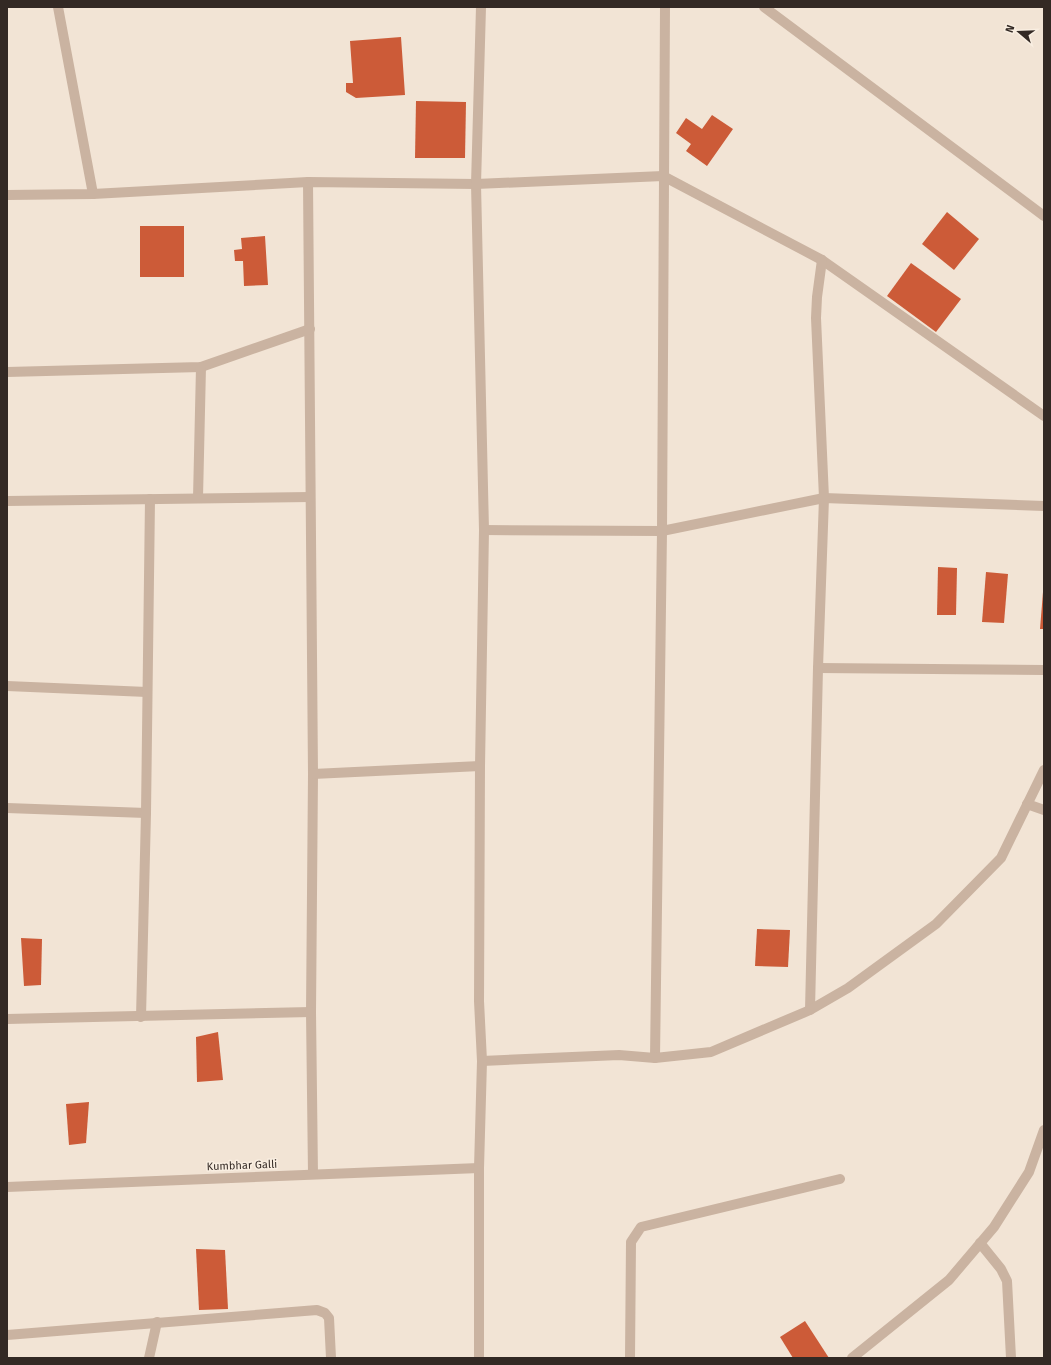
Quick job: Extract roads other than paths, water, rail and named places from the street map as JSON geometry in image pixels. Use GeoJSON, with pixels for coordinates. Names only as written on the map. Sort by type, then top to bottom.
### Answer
{"type":"FeatureCollection","features":[{"type":"Feature","properties":{"kind":"street"},"geometry":{"type":"LineString","coordinates":[[58,7],[93,194]]}},
{"type":"Feature","properties":{"kind":"street"},"geometry":{"type":"LineString","coordinates":[[479,1358],[479,1168],[482,1061],[479,1001],[480,766],[484,530],[476,184],[481,7]]}},
{"type":"Feature","properties":{"kind":"street"},"geometry":{"type":"LineString","coordinates":[[655,1058],[662,531],[665,7]]}},
{"type":"Feature","properties":{"kind":"street"},"geometry":{"type":"LineString","coordinates":[[764,7],[1044,216]]}},
{"type":"Feature","properties":{"kind":"street"},"geometry":{"type":"LineString","coordinates":[[7,195],[93,194],[308,182],[476,184],[663,176],[822,260],[1044,416]]}},
{"type":"Feature","properties":{"kind":"street"},"geometry":{"type":"LineString","coordinates":[[308,182],[313,774],[311,1012],[313,1174]]}},
{"type":"Feature","properties":{"kind":"street"},"geometry":{"type":"LineString","coordinates":[[810,1010],[818,668],[824,498],[816,318],[822,260]]}},
{"type":"Feature","properties":{"kind":"street"},"geometry":{"type":"LineString","coordinates":[[7,372],[201,367],[310,329]]}},
{"type":"Feature","properties":{"kind":"street"},"geometry":{"type":"LineString","coordinates":[[198,498],[201,367]]}},
{"type":"Feature","properties":{"kind":"street"},"geometry":{"type":"LineString","coordinates":[[7,500],[310,497]]}},
{"type":"Feature","properties":{"kind":"street"},"geometry":{"type":"LineString","coordinates":[[484,530],[662,531],[824,498],[1044,506]]}},
{"type":"Feature","properties":{"kind":"street"},"geometry":{"type":"LineString","coordinates":[[141,1017],[146,814],[150,499]]}},
{"type":"Feature","properties":{"kind":"street"},"geometry":{"type":"LineString","coordinates":[[818,668],[1044,670]]}},
{"type":"Feature","properties":{"kind":"street"},"geometry":{"type":"LineString","coordinates":[[7,686],[147,692]]}},
{"type":"Feature","properties":{"kind":"street"},"geometry":{"type":"LineString","coordinates":[[313,774],[480,766]]}},
{"type":"Feature","properties":{"kind":"street"},"geometry":{"type":"LineString","coordinates":[[482,1061],[619,1055],[655,1058],[711,1052],[810,1010],[848,988],[936,924],[1001,858],[1044,770]]}},
{"type":"Feature","properties":{"kind":"street"},"geometry":{"type":"LineString","coordinates":[[1027,804],[1044,810]]}},
{"type":"Feature","properties":{"kind":"street"},"geometry":{"type":"LineString","coordinates":[[7,808],[146,814]]}},
{"type":"Feature","properties":{"kind":"street"},"geometry":{"type":"LineString","coordinates":[[7,1019],[311,1012]]}},
{"type":"Feature","properties":{"kind":"street"},"geometry":{"type":"LineString","coordinates":[[852,1358],[949,1280],[994,1227],[1029,1172],[1044,1130]]}},
{"type":"Feature","properties":{"kind":"street","name":"Kumbhar Galli"},"geometry":{"type":"LineString","coordinates":[[7,1187],[479,1168]]}},
{"type":"Feature","properties":{"kind":"street"},"geometry":{"type":"LineString","coordinates":[[630,1358],[631,1242],[641,1227],[840,1179]]}},
{"type":"Feature","properties":{"kind":"street"},"geometry":{"type":"LineString","coordinates":[[980,1243],[1001,1269],[1007,1281],[1011,1358]]}},
{"type":"Feature","properties":{"kind":"street"},"geometry":{"type":"LineString","coordinates":[[7,1345],[8,1335],[317,1310],[324,1313],[328,1318],[331,1358]]}},
{"type":"Feature","properties":{"kind":"street"},"geometry":{"type":"LineString","coordinates":[[149,1358],[157,1322]]}}]}
